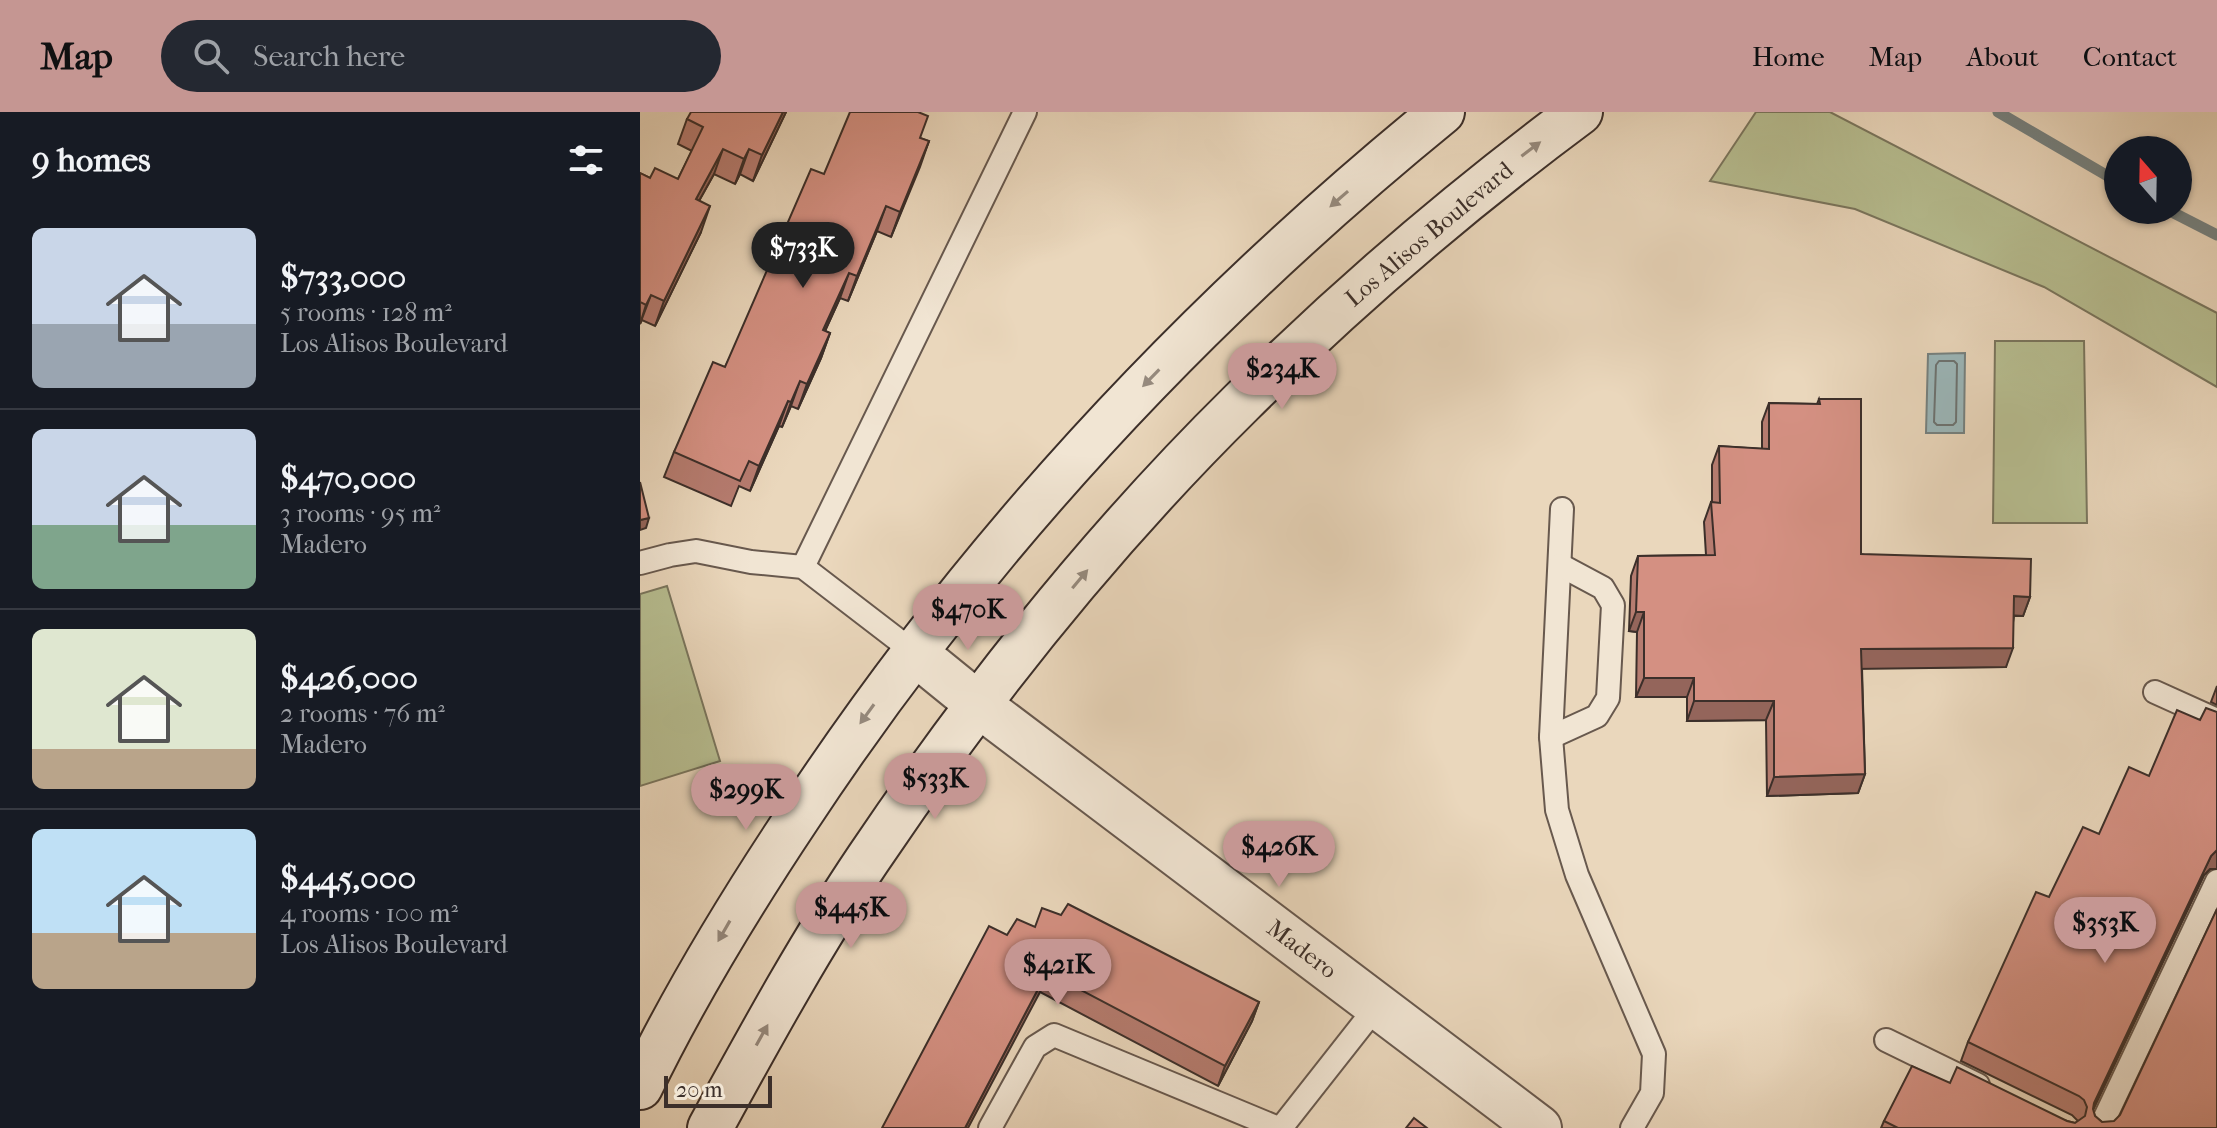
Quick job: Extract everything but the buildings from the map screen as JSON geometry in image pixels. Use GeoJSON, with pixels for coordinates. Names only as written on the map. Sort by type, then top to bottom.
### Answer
{"type":"FeatureCollection","features":[{"type":"Feature","properties":{"kind":"main road"},"geometry":{"type":"LineString","coordinates":[[640,1087],[736,910],[869,712],[1031,508],[1235,293],[1442,112]]}},
{"type":"Feature","properties":{"kind":"main road","name":"Los Alisos Boulevard"},"geometry":{"type":"LineString","coordinates":[[710,1128],[803,963],[866,862],[938,757],[1123,527],[1240,404],[1325,323],[1493,178],[1580,112]]}},
{"type":"Feature","properties":{"kind":"main road","name":"Madero"},"geometry":{"type":"LineString","coordinates":[[915,653],[979,705],[1539,1128]]}},
{"type":"Feature","properties":{"kind":"lane"},"geometry":{"type":"LineString","coordinates":[[803,567],[1025,112]]}},
{"type":"Feature","properties":{"kind":"lane"},"geometry":{"type":"LineString","coordinates":[[1562,509],[1551,737],[1557,810],[1577,875],[1654,1054],[1652,1093],[1632,1128]]}},
{"type":"Feature","properties":{"kind":"lane"},"geometry":{"type":"LineString","coordinates":[[640,563],[696,551],[751,562],[803,567],[915,653]]}},
{"type":"Feature","properties":{"kind":"lane"},"geometry":{"type":"LineString","coordinates":[[1551,737],[1597,716],[1608,698],[1613,605],[1603,588],[1560,565]]}},
{"type":"Feature","properties":{"kind":"lane"},"geometry":{"type":"LineString","coordinates":[[2155,692],[2217,720]]}},
{"type":"Feature","properties":{"kind":"lane"},"geometry":{"type":"LineString","coordinates":[[2100,1128],[2217,881]]}},
{"type":"Feature","properties":{"kind":"lane"},"geometry":{"type":"LineString","coordinates":[[990,1128],[1035,1047],[1054,1035],[1280,1128],[1377,1006]]}},
{"type":"Feature","properties":{"kind":"lane"},"geometry":{"type":"LineString","coordinates":[[1886,1040],[1997,1094]]}},
{"type":"Feature","properties":{"kind":"green space"},"geometry":{"type":"Polygon","coordinates":[[[1756,112],[1830,112],[2217,313],[2217,387],[2044,287],[1855,209],[1710,181],[1756,112]]]}},
{"type":"Feature","properties":{"kind":"green space"},"geometry":{"type":"Polygon","coordinates":[[[1995,341],[2084,341],[2087,523],[1993,523],[1995,341]]]}},
{"type":"Feature","properties":{"kind":"green space"},"geometry":{"type":"Polygon","coordinates":[[[667,586],[720,761],[640,786],[640,594],[667,586]]]}},
{"type":"Feature","properties":{"kind":"water"},"geometry":{"type":"Polygon","coordinates":[[[1965,353],[1964,433],[1926,433],[1928,354],[1965,353]]]}},
{"type":"Feature","properties":{"kind":"waterway"},"geometry":{"type":"LineString","coordinates":[[1998,112],[2104,174]]}},
{"type":"Feature","properties":{"kind":"waterway"},"geometry":{"type":"LineString","coordinates":[[2192,222],[2217,235]]}}]}
